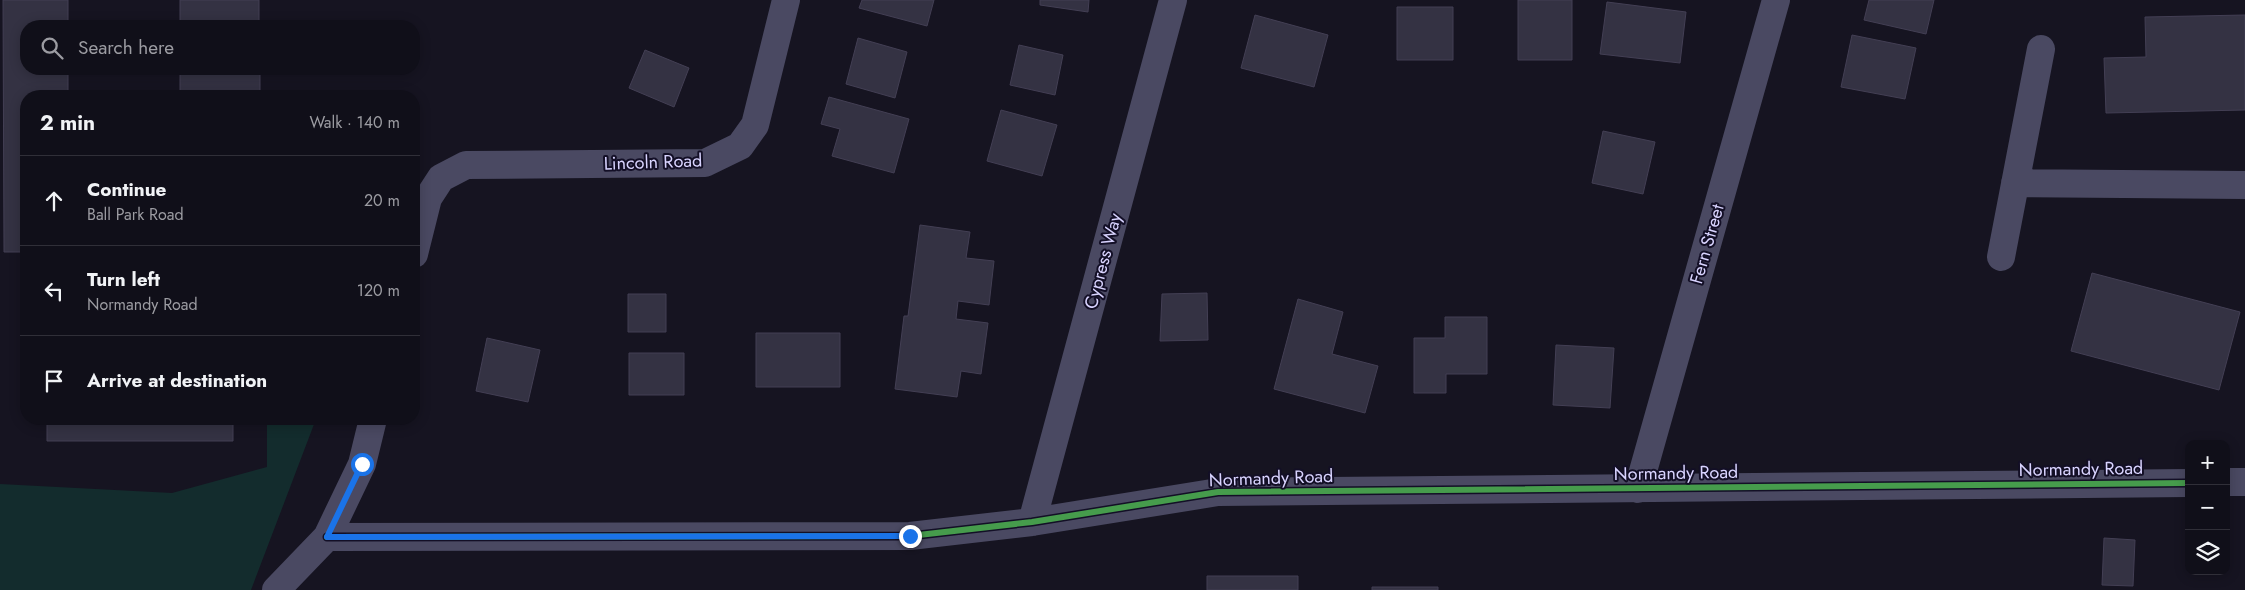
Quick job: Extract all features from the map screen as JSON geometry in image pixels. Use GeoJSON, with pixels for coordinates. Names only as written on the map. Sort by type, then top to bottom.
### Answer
{"type":"FeatureCollection","features":[{"type":"Feature","properties":{"kind":"street","name":"Lincoln Road"},"geometry":{"type":"LineString","coordinates":[[420,230],[428,198],[441,178],[466,165],[705,163],[740,146],[755,124],[786,0]]}},
{"type":"Feature","properties":{"kind":"street","name":"Cypress Way"},"geometry":{"type":"LineString","coordinates":[[1032,522],[1174,0]]}},
{"type":"Feature","properties":{"kind":"street","name":"Fern Street"},"geometry":{"type":"LineString","coordinates":[[1638,489],[1776,0]]}},
{"type":"Feature","properties":{"kind":"street"},"geometry":{"type":"LineString","coordinates":[[2002,258],[2041,49]]}},
{"type":"Feature","properties":{"kind":"street"},"geometry":{"type":"LineString","coordinates":[[2015,183],[2245,185]]}},
{"type":"Feature","properties":{"kind":"street"},"geometry":{"type":"LineString","coordinates":[[276,590],[327,537],[362,464],[372,425]]}},
{"type":"Feature","properties":{"kind":"street"},"geometry":{"type":"LineString","coordinates":[[2230,482],[2245,482]]}},
{"type":"Feature","properties":{"kind":"street","name":"Normandy Road"},"geometry":{"type":"LineString","coordinates":[[327,537],[910,536],[1032,522],[1218,492],[2185,483]]}},
{"type":"Feature","properties":{"kind":"green space"},"geometry":{"type":"Polygon","coordinates":[[[267,425],[314,425],[251,590],[0,590],[0,484],[172,493],[267,467],[267,425]]]}},
{"type":"Feature","properties":{"kind":"building"},"geometry":{"type":"Polygon","coordinates":[[[3,0],[68,0],[68,20],[20,20],[20,75],[68,75],[68,90],[20,90],[20,252],[4,252],[3,0]]]}},
{"type":"Feature","properties":{"kind":"building"},"geometry":{"type":"Polygon","coordinates":[[[180,0],[259,0],[259,20],[180,20],[180,0]]]}},
{"type":"Feature","properties":{"kind":"building"},"geometry":{"type":"Polygon","coordinates":[[[862,0],[934,0],[927,26],[859,8],[862,0]]]}},
{"type":"Feature","properties":{"kind":"building"},"geometry":{"type":"Polygon","coordinates":[[[1040,0],[1089,0],[1088,12],[1040,5],[1040,0]]]}},
{"type":"Feature","properties":{"kind":"building"},"geometry":{"type":"Polygon","coordinates":[[[1518,0],[1572,0],[1572,60],[1518,60],[1518,0]]]}},
{"type":"Feature","properties":{"kind":"building"},"geometry":{"type":"Polygon","coordinates":[[[1869,0],[1934,0],[1926,34],[1864,20],[1869,0]]]}},
{"type":"Feature","properties":{"kind":"building"},"geometry":{"type":"Polygon","coordinates":[[[1607,2],[1686,12],[1680,63],[1600,54],[1607,2]]]}},
{"type":"Feature","properties":{"kind":"building"},"geometry":{"type":"Polygon","coordinates":[[[1397,7],[1453,7],[1453,60],[1397,60],[1397,7]]]}},
{"type":"Feature","properties":{"kind":"building"},"geometry":{"type":"Polygon","coordinates":[[[1255,15],[1328,35],[1314,87],[1241,68],[1255,15]]]}},
{"type":"Feature","properties":{"kind":"building"},"geometry":{"type":"Polygon","coordinates":[[[2245,15],[2245,110],[2106,113],[2104,58],[2146,57],[2145,17],[2245,15]]]}},
{"type":"Feature","properties":{"kind":"building"},"geometry":{"type":"Polygon","coordinates":[[[1852,35],[1916,48],[1905,99],[1841,87],[1852,35]]]}},
{"type":"Feature","properties":{"kind":"building"},"geometry":{"type":"Polygon","coordinates":[[[858,38],[907,52],[895,98],[846,84],[858,38]]]}},
{"type":"Feature","properties":{"kind":"building"},"geometry":{"type":"Polygon","coordinates":[[[1019,45],[1063,55],[1055,95],[1010,85],[1019,45]]]}},
{"type":"Feature","properties":{"kind":"building"},"geometry":{"type":"Polygon","coordinates":[[[645,50],[689,68],[674,107],[629,88],[645,50]]]}},
{"type":"Feature","properties":{"kind":"building"},"geometry":{"type":"Polygon","coordinates":[[[180,75],[260,75],[260,90],[180,90],[180,75]]]}},
{"type":"Feature","properties":{"kind":"building"},"geometry":{"type":"Polygon","coordinates":[[[829,97],[909,119],[894,173],[832,156],[840,129],[821,124],[829,97]]]}},
{"type":"Feature","properties":{"kind":"building"},"geometry":{"type":"Polygon","coordinates":[[[1001,110],[1057,125],[1042,176],[987,161],[1001,110]]]}},
{"type":"Feature","properties":{"kind":"building"},"geometry":{"type":"Polygon","coordinates":[[[1603,131],[1655,142],[1643,194],[1592,183],[1603,131]]]}},
{"type":"Feature","properties":{"kind":"building"},"geometry":{"type":"Polygon","coordinates":[[[920,225],[970,232],[966,258],[994,261],[989,305],[958,301],[956,319],[988,323],[981,374],[961,371],[957,397],[895,389],[904,316],[908,316],[920,225]]]}},
{"type":"Feature","properties":{"kind":"building"},"geometry":{"type":"Polygon","coordinates":[[[2092,273],[2240,312],[2219,390],[2071,351],[2092,273]]]}},
{"type":"Feature","properties":{"kind":"building"},"geometry":{"type":"Polygon","coordinates":[[[1207,293],[1208,340],[1160,341],[1162,294],[1207,293]]]}},
{"type":"Feature","properties":{"kind":"building"},"geometry":{"type":"Polygon","coordinates":[[[628,294],[666,294],[666,332],[628,332],[628,294]]]}},
{"type":"Feature","properties":{"kind":"building"},"geometry":{"type":"Polygon","coordinates":[[[1298,299],[1343,312],[1332,354],[1378,366],[1365,413],[1274,389],[1298,299]]]}},
{"type":"Feature","properties":{"kind":"building"},"geometry":{"type":"Polygon","coordinates":[[[1445,317],[1487,317],[1487,374],[1446,374],[1446,393],[1414,393],[1414,338],[1445,338],[1445,317]]]}},
{"type":"Feature","properties":{"kind":"building"},"geometry":{"type":"Polygon","coordinates":[[[756,333],[840,333],[840,387],[756,387],[756,333]]]}},
{"type":"Feature","properties":{"kind":"building"},"geometry":{"type":"Polygon","coordinates":[[[487,338],[540,350],[528,402],[476,391],[487,338]]]}},
{"type":"Feature","properties":{"kind":"building"},"geometry":{"type":"Polygon","coordinates":[[[1556,345],[1614,348],[1610,408],[1553,405],[1556,345]]]}},
{"type":"Feature","properties":{"kind":"building"},"geometry":{"type":"Polygon","coordinates":[[[629,353],[684,353],[684,395],[629,395],[629,353]]]}},
{"type":"Feature","properties":{"kind":"building"},"geometry":{"type":"Polygon","coordinates":[[[47,425],[233,425],[233,441],[47,441],[47,425]]]}},
{"type":"Feature","properties":{"kind":"building"},"geometry":{"type":"Polygon","coordinates":[[[2104,538],[2135,540],[2133,586],[2102,585],[2104,538]]]}},
{"type":"Feature","properties":{"kind":"building"},"geometry":{"type":"Polygon","coordinates":[[[1207,576],[1298,576],[1298,590],[1207,590],[1207,576]]]}},
{"type":"Feature","properties":{"kind":"building"},"geometry":{"type":"Polygon","coordinates":[[[1372,587],[1438,587],[1438,590],[1372,590],[1372,587]]]}},
{"type":"Feature","properties":{"kind":"cycle path"},"geometry":{"type":"LineString","coordinates":[[327,537],[910,536],[1032,522],[1218,492],[2185,483]]}},
{"type":"Feature","properties":{"kind":"route"},"geometry":{"type":"LineString","coordinates":[[362,464],[327,537],[910,536]]}}]}
